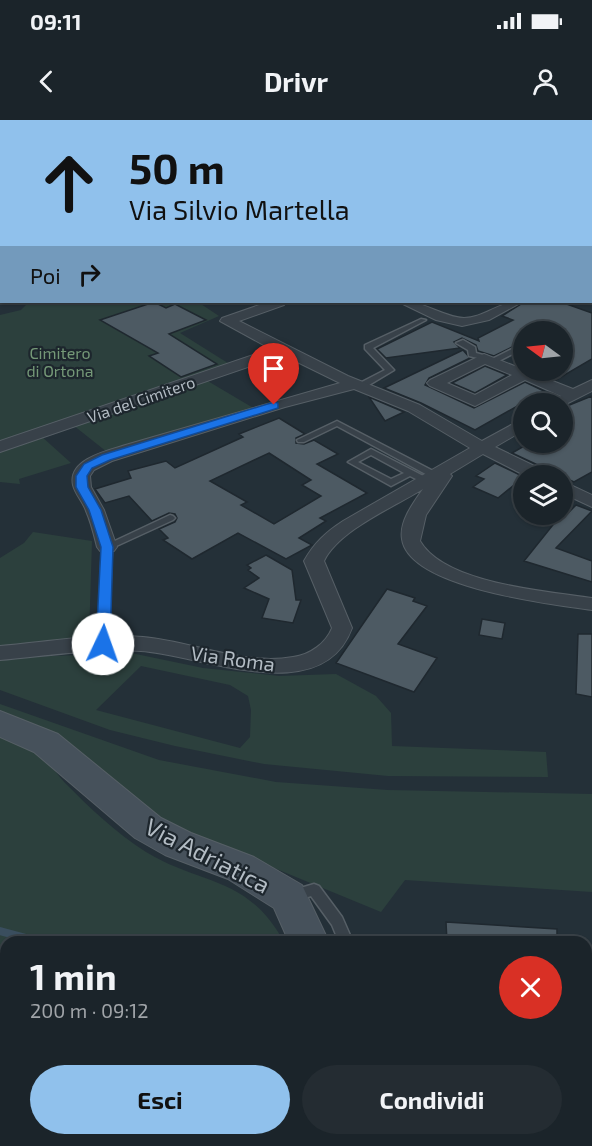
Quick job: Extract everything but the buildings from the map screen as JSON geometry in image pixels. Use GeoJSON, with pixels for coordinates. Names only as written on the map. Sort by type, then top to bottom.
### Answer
{"type":"FeatureCollection","features":[{"type":"Feature","properties":{"kind":"main road","name":"Via Adriatica"},"geometry":{"type":"LineString","coordinates":[[0,723],[46,743],[148,828],[178,844],[241,868],[288,897],[306,936]]}},
{"type":"Feature","properties":{"kind":"street"},"geometry":{"type":"LineString","coordinates":[[276,303],[227,321],[357,385],[414,408],[458,435],[519,465]]}},
{"type":"Feature","properties":{"kind":"street"},"geometry":{"type":"LineString","coordinates":[[410,304],[453,322],[466,323],[512,303]]}},
{"type":"Feature","properties":{"kind":"street","name":"Via del Cimitero"},"geometry":{"type":"LineString","coordinates":[[0,447],[282,350]]}},
{"type":"Feature","properties":{"kind":"street"},"geometry":{"type":"LineString","coordinates":[[513,370],[488,360],[435,383],[475,401],[513,381]]}},
{"type":"Feature","properties":{"kind":"street"},"geometry":{"type":"LineString","coordinates":[[539,381],[568,393]]}},
{"type":"Feature","properties":{"kind":"street"},"geometry":{"type":"LineString","coordinates":[[107,547],[95,510],[82,487],[81,476],[88,466],[106,457],[279,404],[357,385]]}},
{"type":"Feature","properties":{"kind":"street"},"geometry":{"type":"LineString","coordinates":[[573,395],[592,385]]}},
{"type":"Feature","properties":{"kind":"street","name":"Via Roma"},"geometry":{"type":"LineString","coordinates":[[0,654],[103,644],[164,646],[218,660],[256,665],[292,665],[316,658],[334,644],[342,628],[314,561],[320,548],[331,537],[430,474],[513,430]]}},
{"type":"Feature","properties":{"kind":"street"},"geometry":{"type":"LineString","coordinates":[[430,474],[431,490],[416,516],[411,542],[419,557],[455,576],[500,589],[592,604]]}},
{"type":"Feature","properties":{"kind":"street"},"geometry":{"type":"LineString","coordinates":[[573,492],[592,502]]}},
{"type":"Feature","properties":{"kind":"lane"},"geometry":{"type":"LineString","coordinates":[[357,385],[390,370],[368,347],[423,320]]}},
{"type":"Feature","properties":{"kind":"lane"},"geometry":{"type":"LineString","coordinates":[[463,342],[460,343],[472,349],[472,354],[488,360],[513,350]]}},
{"type":"Feature","properties":{"kind":"lane"},"geometry":{"type":"LineString","coordinates":[[370,357],[384,373]]}},
{"type":"Feature","properties":{"kind":"lane"},"geometry":{"type":"LineString","coordinates":[[301,440],[337,423],[430,474]]}},
{"type":"Feature","properties":{"kind":"lane"},"geometry":{"type":"LineString","coordinates":[[371,452],[430,474],[391,483],[352,462],[371,452]]}},
{"type":"Feature","properties":{"kind":"lane"},"geometry":{"type":"LineString","coordinates":[[103,644],[107,547],[170,518]]}},
{"type":"Feature","properties":{"kind":"lane"},"geometry":{"type":"LineString","coordinates":[[288,897],[314,891],[330,909],[342,927],[344,936]]}},
{"type":"Feature","properties":{"kind":"green space","name":"Cimitero di Ortona"},"geometry":{"type":"Polygon","coordinates":[[[28,303],[200,303],[219,316],[180,333],[231,365],[0,444],[0,315],[21,310],[28,303]]]}},
{"type":"Feature","properties":{"kind":"green space"},"geometry":{"type":"Polygon","coordinates":[[[206,380],[255,409],[107,452],[73,425],[206,380]]]}},
{"type":"Feature","properties":{"kind":"green space"},"geometry":{"type":"Polygon","coordinates":[[[41,436],[71,463],[19,479],[20,484],[0,482],[0,450],[41,436]]]}},
{"type":"Feature","properties":{"kind":"green space"},"geometry":{"type":"Polygon","coordinates":[[[33,532],[92,541],[89,637],[0,648],[0,558],[24,543],[33,532]]]}},
{"type":"Feature","properties":{"kind":"green space"},"geometry":{"type":"Polygon","coordinates":[[[131,653],[203,668],[279,676],[336,674],[376,696],[391,713],[392,746],[546,752],[548,777],[388,776],[264,764],[175,746],[110,730],[0,690],[0,658],[131,653]],[[141,666],[96,710],[240,748],[250,737],[251,710],[248,696],[230,685],[141,666]]]}},
{"type":"Feature","properties":{"kind":"green space"},"geometry":{"type":"Polygon","coordinates":[[[0,704],[159,760],[276,782],[388,790],[592,794],[592,892],[405,880],[381,912],[257,861],[171,831],[0,719],[0,704]]]}},
{"type":"Feature","properties":{"kind":"green space"},"geometry":{"type":"Polygon","coordinates":[[[0,735],[35,750],[65,783],[114,829],[135,845],[166,863],[239,893],[255,904],[270,920],[280,936],[0,936],[0,735]]]}},
{"type":"Feature","properties":{"kind":"waterway"},"geometry":{"type":"LineString","coordinates":[[0,931],[19,936]]}},
{"type":"Feature","properties":{"kind":"route"},"geometry":{"type":"LineString","coordinates":[[103,644],[107,547],[95,510],[82,487],[81,476],[88,466],[106,457],[274,405]]}}]}
